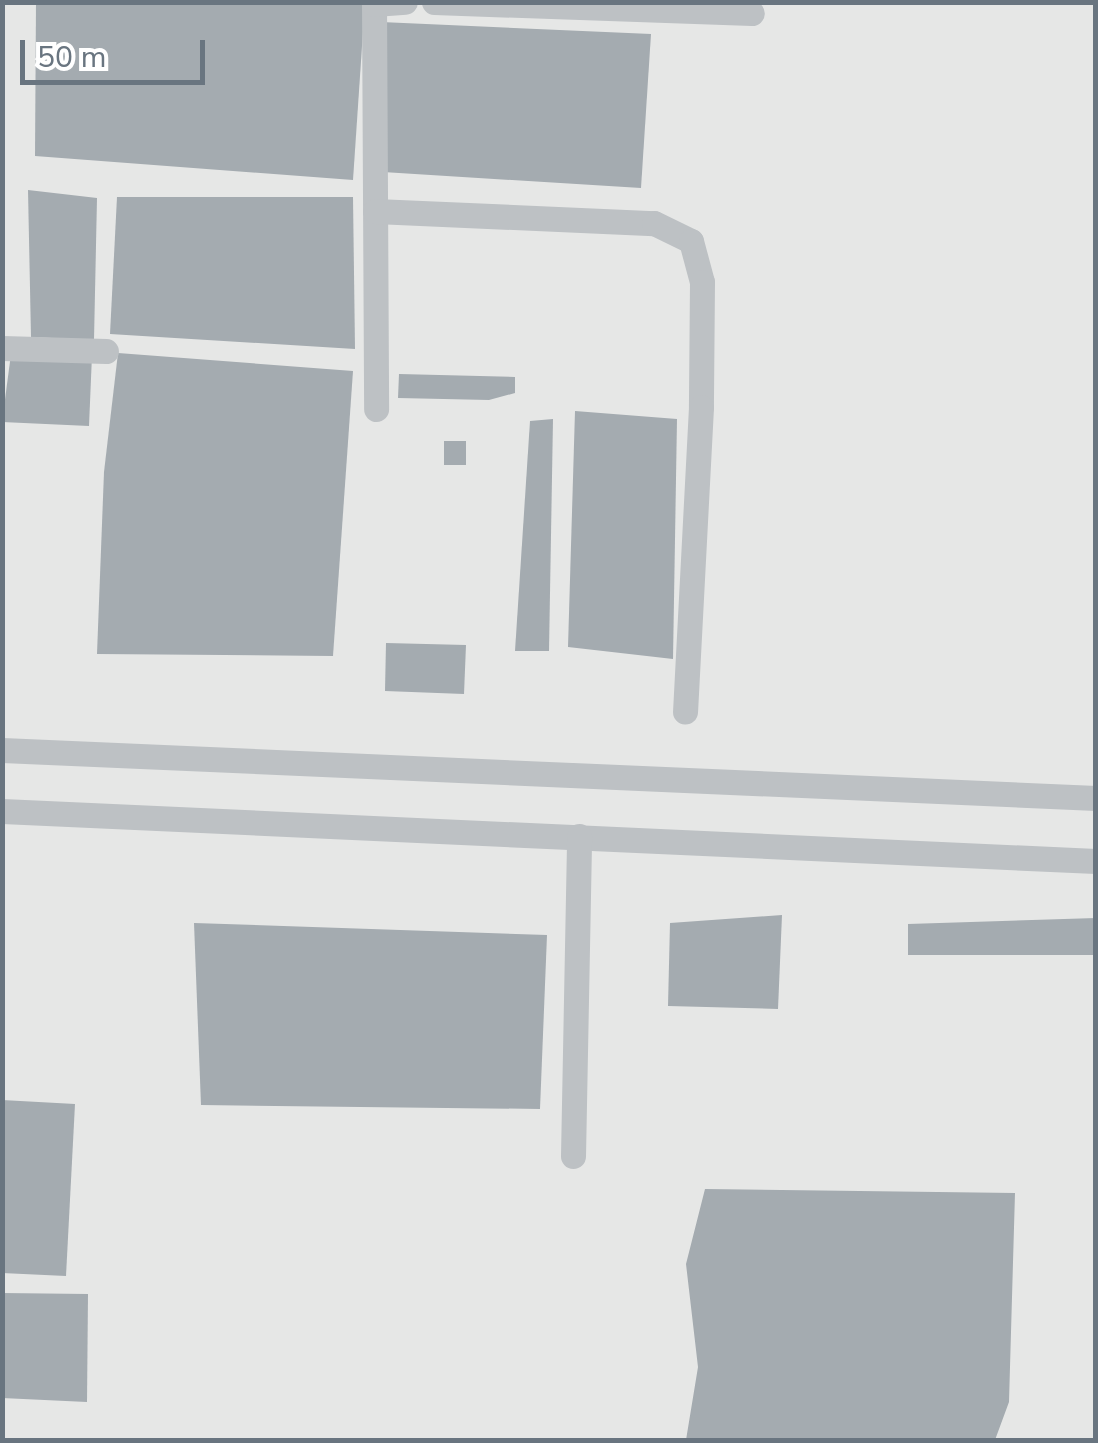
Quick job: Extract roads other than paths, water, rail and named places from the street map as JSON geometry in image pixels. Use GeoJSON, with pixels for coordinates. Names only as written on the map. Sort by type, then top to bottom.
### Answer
{"type":"FeatureCollection","features":[{"type":"Feature","properties":{"kind":"street"},"geometry":{"type":"LineString","coordinates":[[376,409],[374,4],[405,2]]}},
{"type":"Feature","properties":{"kind":"street"},"geometry":{"type":"LineString","coordinates":[[434,2],[752,12]]}},
{"type":"Feature","properties":{"kind":"street"},"geometry":{"type":"LineString","coordinates":[[375,212],[654,223],[691,241],[702,282],[702,371],[685,712]]}},
{"type":"Feature","properties":{"kind":"street"},"geometry":{"type":"LineString","coordinates":[[2,348],[106,351]]}},
{"type":"Feature","properties":{"kind":"street"},"geometry":{"type":"LineString","coordinates":[[2,750],[1096,798]]}},
{"type":"Feature","properties":{"kind":"street"},"geometry":{"type":"LineString","coordinates":[[2,811],[1096,861]]}},
{"type":"Feature","properties":{"kind":"street"},"geometry":{"type":"LineString","coordinates":[[573,1156],[579,836]]}}]}
